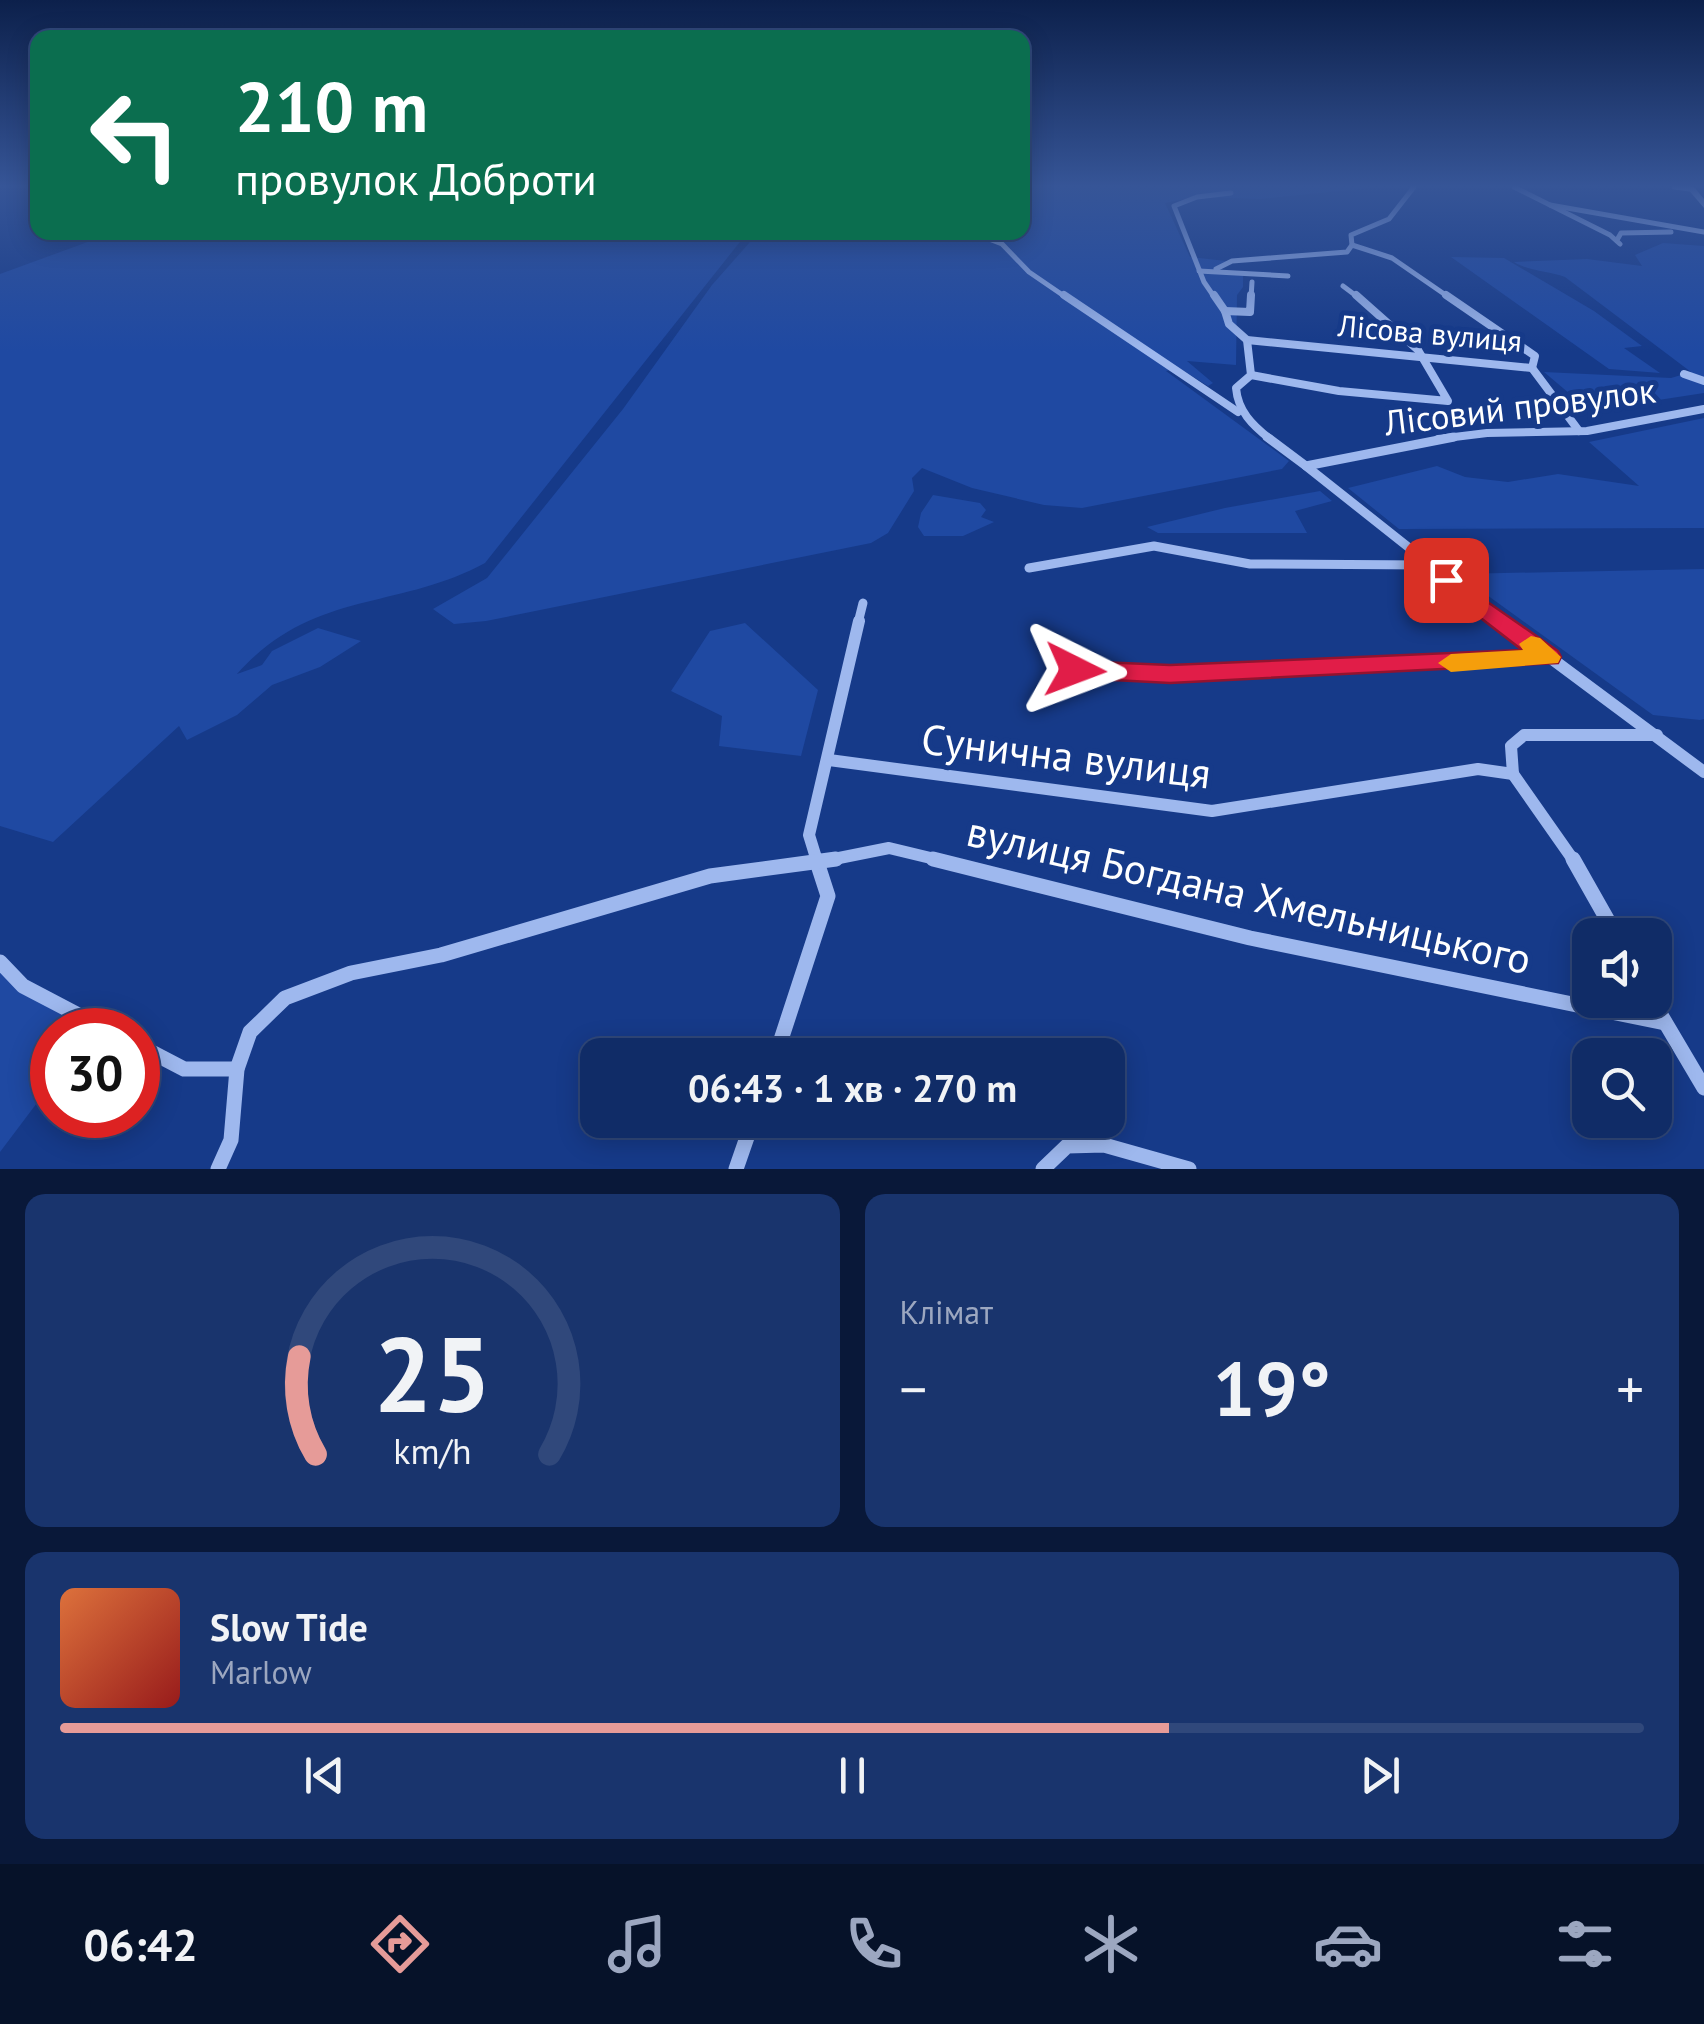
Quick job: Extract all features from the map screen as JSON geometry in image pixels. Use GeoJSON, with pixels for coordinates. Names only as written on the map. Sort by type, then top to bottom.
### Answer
{"type":"FeatureCollection","features":[{"type":"Feature","properties":{"kind":"street"},"geometry":{"type":"LineString","coordinates":[[996,242],[1029,272],[1244,416],[1427,565],[1704,772]]}},
{"type":"Feature","properties":{"kind":"street"},"geometry":{"type":"LineString","coordinates":[[1188,242],[1199,271],[1226,311],[1230,324],[1248,340],[1251,375],[1236,388],[1235,400],[1244,416]]}},
{"type":"Feature","properties":{"kind":"street"},"geometry":{"type":"LineString","coordinates":[[1199,271],[1232,261],[1339,255],[1352,242]]}},
{"type":"Feature","properties":{"kind":"street","name":"Лісова вулиця"},"geometry":{"type":"LineString","coordinates":[[1248,340],[1532,368],[1535,356],[1381,252],[1352,245]]}},
{"type":"Feature","properties":{"kind":"street"},"geometry":{"type":"LineString","coordinates":[[1216,268],[1288,276]]}},
{"type":"Feature","properties":{"kind":"street"},"geometry":{"type":"LineString","coordinates":[[1226,311],[1250,312],[1252,282]]}},
{"type":"Feature","properties":{"kind":"street","name":"Лісовий провулок"},"geometry":{"type":"LineString","coordinates":[[1251,375],[1340,392],[1448,400],[1426,357],[1344,286]]}},
{"type":"Feature","properties":{"kind":"street"},"geometry":{"type":"LineString","coordinates":[[1532,368],[1579,431]]}},
{"type":"Feature","properties":{"kind":"street"},"geometry":{"type":"LineString","coordinates":[[1684,374],[1704,381]]}},
{"type":"Feature","properties":{"kind":"street","name":"Лісовий провулок"},"geometry":{"type":"LineString","coordinates":[[1306,466],[1473,434],[1579,431],[1704,409]]}},
{"type":"Feature","properties":{"kind":"street"},"geometry":{"type":"LineString","coordinates":[[1030,568],[1154,546],[1250,564],[1427,565]]}},
{"type":"Feature","properties":{"kind":"street"},"geometry":{"type":"LineString","coordinates":[[782,1038],[828,896],[808,835],[829,760],[863,603]]}},
{"type":"Feature","properties":{"kind":"street"},"geometry":{"type":"LineString","coordinates":[[1075,670],[1170,674],[1549,657]]}},
{"type":"Feature","properties":{"kind":"street"},"geometry":{"type":"LineString","coordinates":[[1606,918],[1565,845],[1513,774],[1511,746],[1524,734],[1657,735]]}},
{"type":"Feature","properties":{"kind":"street","name":"Сунична вулиця"},"geometry":{"type":"LineString","coordinates":[[829,760],[1212,811],[1478,769],[1513,774]]}},
{"type":"Feature","properties":{"kind":"street","name":"вулиця Богдана Хмельницького"},"geometry":{"type":"LineString","coordinates":[[237,1068],[250,1032],[285,998],[351,972],[441,955],[710,876],[817,863],[889,848],[1250,938],[1665,1023]]}},
{"type":"Feature","properties":{"kind":"street"},"geometry":{"type":"LineString","coordinates":[[0,962],[23,986],[65,1008]]}},
{"type":"Feature","properties":{"kind":"street"},"geometry":{"type":"LineString","coordinates":[[1662,1018],[1704,1088]]}},
{"type":"Feature","properties":{"kind":"street"},"geometry":{"type":"LineString","coordinates":[[160,1057],[184,1069],[237,1068],[232,1140],[218,1169]]}},
{"type":"Feature","properties":{"kind":"street"},"geometry":{"type":"LineString","coordinates":[[736,1169],[747,1138]]}},
{"type":"Feature","properties":{"kind":"street"},"geometry":{"type":"LineString","coordinates":[[1043,1169],[1067,1146],[1104,1145],[1189,1169]]}},
{"type":"Feature","properties":{"kind":"shaded area"},"geometry":{"type":"Polygon","coordinates":[[[89,242],[740,242],[485,563],[419,589],[325,614],[295,628],[266,647],[237,674],[262,665],[272,651],[318,628],[361,641],[320,667],[272,685],[237,715],[187,740],[179,726],[53,842],[0,826],[0,274],[89,242]]]}},
{"type":"Feature","properties":{"kind":"shaded area"},"geometry":{"type":"Polygon","coordinates":[[[750,242],[1183,242],[1190,257],[1226,261],[1211,272],[1243,274],[1243,287],[1237,295],[1236,365],[1187,361],[1213,383],[1208,386],[1179,368],[1166,371],[1289,461],[1282,469],[1082,508],[1044,505],[972,488],[922,468],[912,478],[914,491],[888,533],[871,543],[486,621],[454,624],[433,609],[487,578],[623,409],[712,285],[750,242]]]}},
{"type":"Feature","properties":{"kind":"shaded area"},"geometry":{"type":"Polygon","coordinates":[[[1663,243],[1704,246],[1704,393],[1652,401],[1629,393],[1570,394],[1544,372],[1671,378],[1691,372],[1565,277],[1514,262],[1587,259],[1642,266],[1635,255],[1663,243]]]}},
{"type":"Feature","properties":{"kind":"shaded area"},"geometry":{"type":"Polygon","coordinates":[[[1451,257],[1504,258],[1594,311],[1642,346],[1624,348],[1660,373],[1609,369],[1451,257]]]}},
{"type":"Feature","properties":{"kind":"shaded area"},"geometry":{"type":"Polygon","coordinates":[[[1704,418],[1704,528],[1399,529],[1348,488],[1437,466],[1465,477],[1508,482],[1558,474],[1639,486],[1589,442],[1704,418]]]}},
{"type":"Feature","properties":{"kind":"shaded area"},"geometry":{"type":"Polygon","coordinates":[[[1320,491],[1332,501],[1295,511],[1307,533],[1158,533],[1147,527],[1225,508],[1320,491]]]}},
{"type":"Feature","properties":{"kind":"shaded area"},"geometry":{"type":"Polygon","coordinates":[[[933,495],[980,503],[986,510],[981,517],[994,522],[963,536],[924,536],[918,527],[921,513],[933,495]]]}},
{"type":"Feature","properties":{"kind":"shaded area"},"geometry":{"type":"Polygon","coordinates":[[[1704,569],[1704,719],[1700,720],[1653,715],[1458,574],[1704,569]]]}},
{"type":"Feature","properties":{"kind":"shaded area"},"geometry":{"type":"Polygon","coordinates":[[[745,623],[818,690],[801,756],[719,746],[722,716],[671,691],[710,631],[745,623]]]}},
{"type":"Feature","properties":{"kind":"shaded area"},"geometry":{"type":"Polygon","coordinates":[[[0,964],[61,1008],[30,1008],[30,1112],[0,1152],[0,964]]]}},
{"type":"Feature","properties":{"kind":"slow traffic"},"geometry":{"type":"LineString","coordinates":[[1451,663],[1549,657],[1531,644]]}},
{"type":"Feature","properties":{"kind":"route"},"geometry":{"type":"LineString","coordinates":[[1075,670],[1170,674],[1549,657],[1446,580]]}}]}
